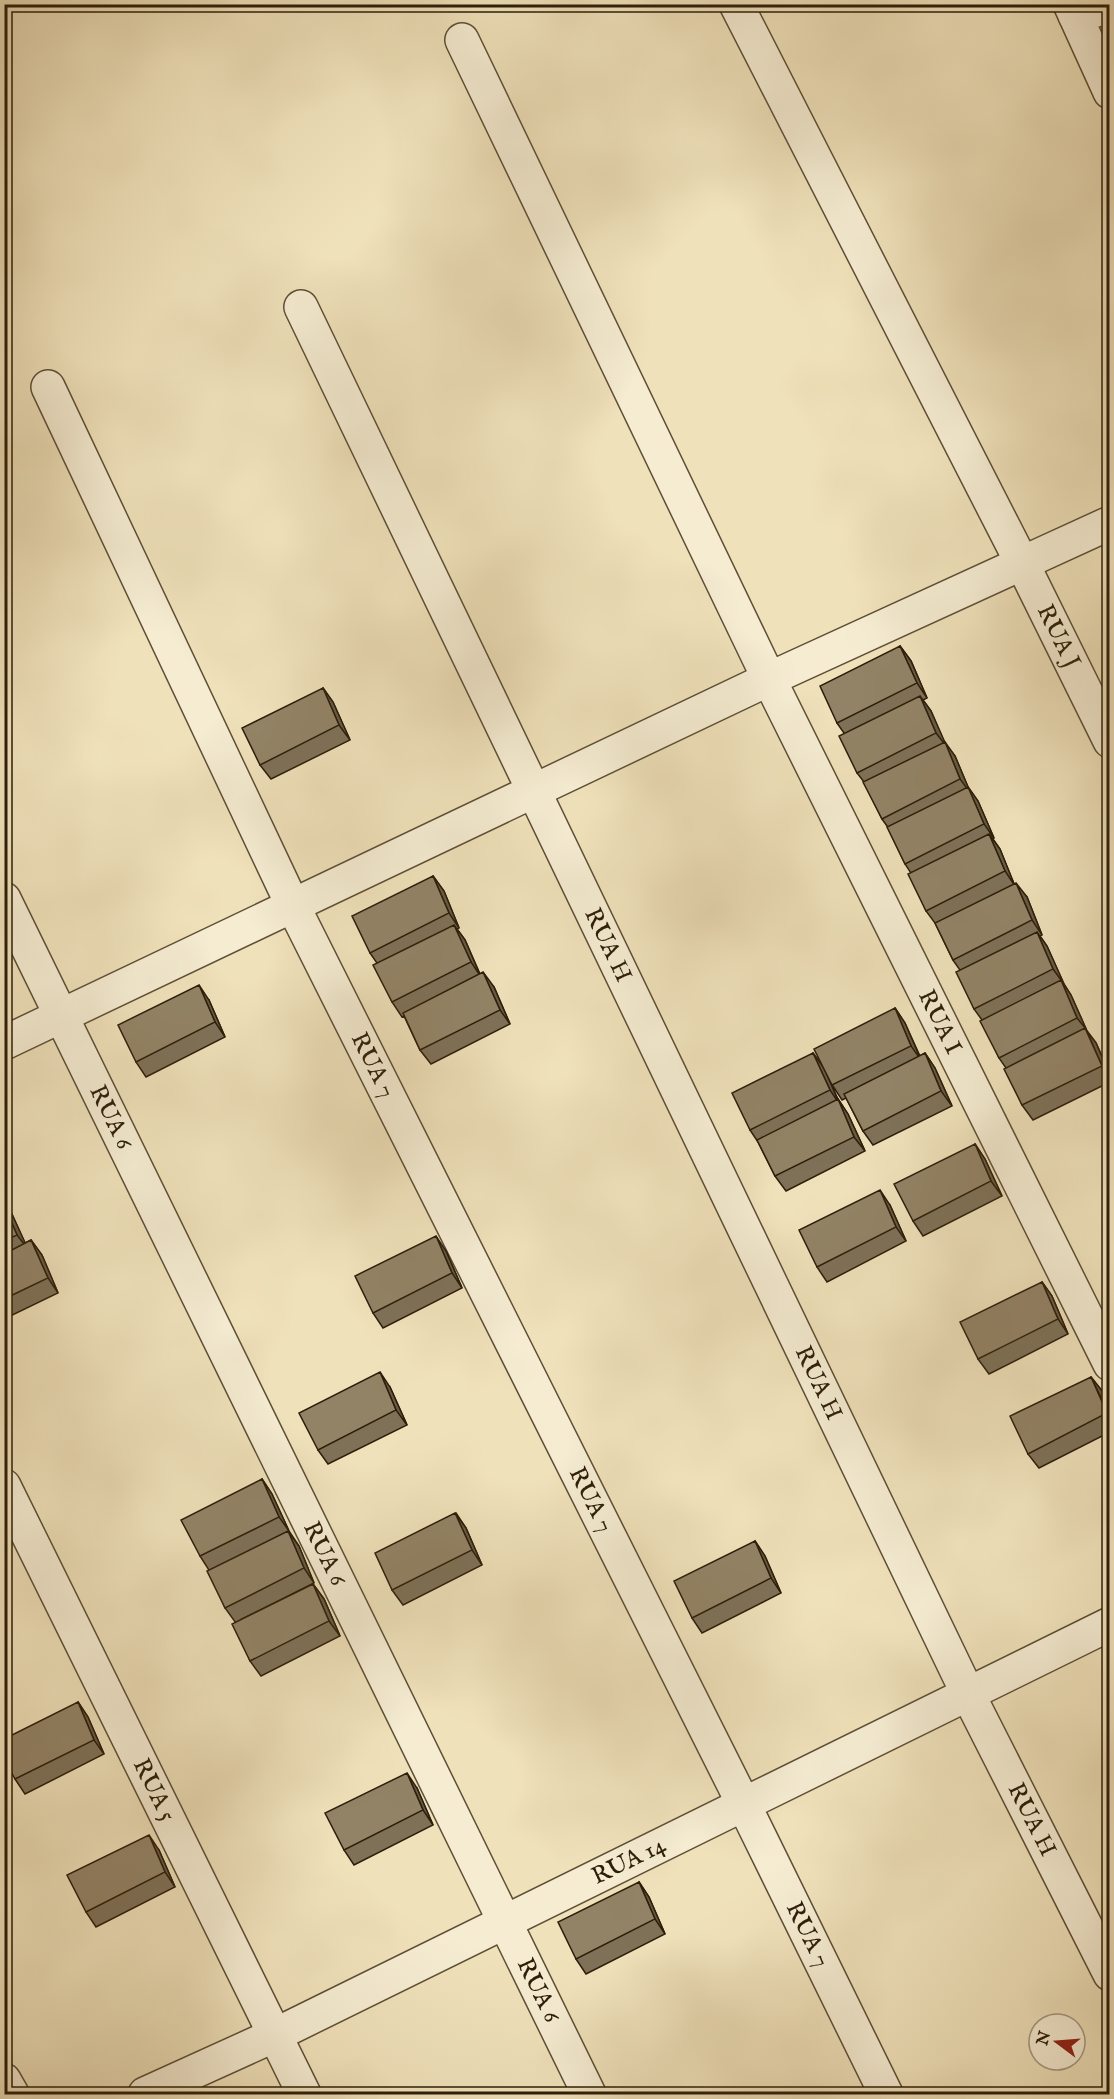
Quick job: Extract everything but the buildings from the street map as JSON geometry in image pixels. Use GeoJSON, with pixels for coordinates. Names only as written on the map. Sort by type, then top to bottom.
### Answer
{"type":"FeatureCollection","features":[{"type":"Feature","properties":{"kind":"street","name":"RUA J"},"geometry":{"type":"LineString","coordinates":[[736,4],[1023,565],[1110,741]]}},
{"type":"Feature","properties":{"kind":"street"},"geometry":{"type":"LineString","coordinates":[[1110,7],[1072,10],[1110,92]]}},
{"type":"Feature","properties":{"kind":"street","name":"RUA I"},"geometry":{"type":"LineString","coordinates":[[462,40],[769,679],[1110,1364]]}},
{"type":"Feature","properties":{"kind":"street","name":"RUA H"},"geometry":{"type":"LineString","coordinates":[[301,307],[968,1694],[1110,1974]]}},
{"type":"Feature","properties":{"kind":"street","name":"RUA 7"},"geometry":{"type":"LineString","coordinates":[[48,387],[292,904],[744,1805],[886,2094]]}},
{"type":"Feature","properties":{"kind":"street"},"geometry":{"type":"LineString","coordinates":[[4,1043],[62,1013],[769,679],[1023,565],[1110,523]]}},
{"type":"Feature","properties":{"kind":"street","name":"RUA 6"},"geometry":{"type":"LineString","coordinates":[[4,899],[62,1013],[589,2094]]}},
{"type":"Feature","properties":{"kind":"street","name":"RUA 5"},"geometry":{"type":"LineString","coordinates":[[4,1486],[304,2094]]}},
{"type":"Feature","properties":{"kind":"street","name":"RUA 14"},"geometry":{"type":"LineString","coordinates":[[145,2094],[275,2035],[1110,1624]]}},
{"type":"Feature","properties":{"kind":"street"},"geometry":{"type":"LineString","coordinates":[[4,2080],[12,2094]]}}]}
